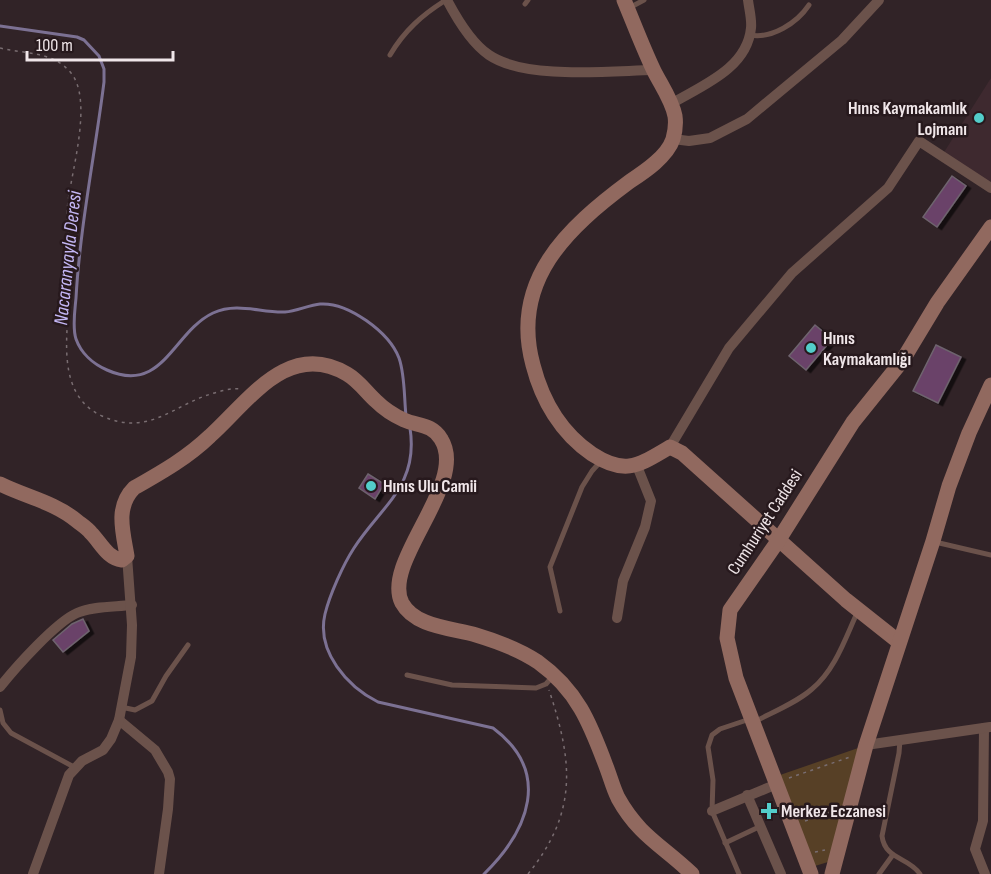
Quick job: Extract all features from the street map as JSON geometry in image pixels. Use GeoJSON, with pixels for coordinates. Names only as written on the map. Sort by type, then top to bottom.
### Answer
{"type":"FeatureCollection","features":[{"type":"Feature","properties":{"kind":"street"},"geometry":{"type":"LineString","coordinates":[[447,0],[480,47],[500,62],[554,72],[653,70]]}},
{"type":"Feature","properties":{"kind":"street"},"geometry":{"type":"LineString","coordinates":[[671,104],[732,66],[743,52],[751,26],[748,0]]}},
{"type":"Feature","properties":{"kind":"street"},"geometry":{"type":"LineString","coordinates":[[673,139],[689,141],[711,138],[747,119],[842,40],[879,0]]}},
{"type":"Feature","properties":{"kind":"street"},"geometry":{"type":"LineString","coordinates":[[626,4],[653,70],[671,104],[675,127],[673,139],[668,149],[644,171],[602,202],[562,239],[541,272],[529,312],[530,356],[545,400],[572,436],[589,452],[602,460],[614,465],[637,466],[670,447],[729,348],[792,273],[888,188],[919,141],[991,188]]}},
{"type":"Feature","properties":{"kind":"street","name":"Cumhuriyet Caddesi"},"geometry":{"type":"LineString","coordinates":[[811,874],[782,782],[752,720],[736,678],[727,638],[730,610],[778,541],[853,422],[902,361],[937,303],[991,227]]}},
{"type":"Feature","properties":{"kind":"street"},"geometry":{"type":"LineString","coordinates":[[33,874],[61,795],[74,767],[103,750],[111,739],[119,720],[131,657],[132,605],[121,522],[122,505],[128,494],[134,488],[182,461],[213,434],[270,377],[288,369],[320,364],[348,375],[383,408],[406,421],[430,427],[442,440],[446,449],[446,460],[437,493],[402,568],[399,594],[403,604],[416,618],[476,635],[536,661],[550,680],[581,706],[617,796],[630,816],[648,837],[692,874]]}},
{"type":"Feature","properties":{"kind":"street"},"geometry":{"type":"LineString","coordinates":[[832,874],[861,749],[961,453],[991,385]]}},
{"type":"Feature","properties":{"kind":"street"},"geometry":{"type":"LineString","coordinates":[[670,447],[682,453],[778,541],[899,642]]}},
{"type":"Feature","properties":{"kind":"street"},"geometry":{"type":"LineString","coordinates":[[617,618],[623,581],[645,527],[651,501],[637,466]]}},
{"type":"Feature","properties":{"kind":"street"},"geometry":{"type":"LineString","coordinates":[[0,484],[55,506],[90,531],[104,550],[115,559],[122,560],[127,556]]}},
{"type":"Feature","properties":{"kind":"street"},"geometry":{"type":"LineString","coordinates":[[2,680],[74,614],[132,605]]}},
{"type":"Feature","properties":{"kind":"street"},"geometry":{"type":"LineString","coordinates":[[119,720],[155,750],[170,779],[159,874]]}},
{"type":"Feature","properties":{"kind":"street"},"geometry":{"type":"LineString","coordinates":[[861,749],[900,740],[988,727],[983,821],[975,849],[985,874]]}},
{"type":"Feature","properties":{"kind":"street"},"geometry":{"type":"LineString","coordinates":[[712,811],[782,782]]}},
{"type":"Feature","properties":{"kind":"street"},"geometry":{"type":"LineString","coordinates":[[747,795],[782,874]]}},
{"type":"Feature","properties":{"kind":"lane"},"geometry":{"type":"LineString","coordinates":[[390,55],[400,37],[410,27],[447,0]]}},
{"type":"Feature","properties":{"kind":"lane"},"geometry":{"type":"LineString","coordinates":[[626,4],[644,0]]}},
{"type":"Feature","properties":{"kind":"lane"},"geometry":{"type":"LineString","coordinates":[[750,35],[769,34],[786,26],[799,18],[809,5]]}},
{"type":"Feature","properties":{"kind":"lane"},"geometry":{"type":"LineString","coordinates":[[560,611],[550,567],[582,487],[602,460]]}},
{"type":"Feature","properties":{"kind":"lane"},"geometry":{"type":"LineString","coordinates":[[933,541],[991,555]]}},
{"type":"Feature","properties":{"kind":"lane"},"geometry":{"type":"LineString","coordinates":[[739,874],[712,811],[713,780],[708,747],[710,739],[720,729],[752,720],[804,695],[815,687],[836,659],[858,610]]}},
{"type":"Feature","properties":{"kind":"lane"},"geometry":{"type":"LineString","coordinates":[[121,707],[135,710],[152,701],[188,645]]}},
{"type":"Feature","properties":{"kind":"lane"},"geometry":{"type":"LineString","coordinates":[[407,675],[452,685],[536,688],[550,680]]}},
{"type":"Feature","properties":{"kind":"lane"},"geometry":{"type":"LineString","coordinates":[[0,710],[3,723],[10,733],[74,767]]}},
{"type":"Feature","properties":{"kind":"lane"},"geometry":{"type":"LineString","coordinates":[[900,740],[882,836],[885,847],[892,856],[911,865],[920,874]]}},
{"type":"Feature","properties":{"kind":"lane"},"geometry":{"type":"LineString","coordinates":[[725,843],[760,826]]}},
{"type":"Feature","properties":{"kind":"lane"},"geometry":{"type":"LineString","coordinates":[[879,874],[892,856]]}},
{"type":"Feature","properties":{"kind":"path"},"geometry":{"type":"LineString","coordinates":[[0,48],[52,58],[71,73],[79,89],[81,114],[67,208],[71,264],[67,335],[70,378],[80,398],[94,411],[111,419],[146,422],[164,417],[189,402],[210,394],[237,388],[251,395]]}},
{"type":"Feature","properties":{"kind":"path"},"geometry":{"type":"LineString","coordinates":[[528,874],[556,830],[563,810],[567,786],[563,741],[550,680]]}},
{"type":"Feature","properties":{"kind":"path"},"geometry":{"type":"LineString","coordinates":[[782,782],[861,749]]}},
{"type":"Feature","properties":{"kind":"path"},"geometry":{"type":"LineString","coordinates":[[801,822],[842,808]]}},
{"type":"Feature","properties":{"kind":"path"},"geometry":{"type":"LineString","coordinates":[[813,852],[829,850]]}},
{"type":"Feature","properties":{"kind":"shaded area","name":"Hınıs Kaymakamlık Lojmanı"},"geometry":{"type":"Polygon","coordinates":[[[991,78],[991,188],[941,157],[991,78]]]}},
{"type":"Feature","properties":{"kind":"shaded area"},"geometry":{"type":"Polygon","coordinates":[[[864,746],[828,862],[815,866],[780,775],[864,746]]]}},
{"type":"Feature","properties":{"kind":"building"},"geometry":{"type":"Polygon","coordinates":[[[952,176],[966,186],[937,227],[923,217],[952,176]]]}},
{"type":"Feature","properties":{"kind":"building","name":"Hınıs Kaymakamlığı"},"geometry":{"type":"Polygon","coordinates":[[[815,325],[832,339],[806,370],[789,356],[815,325]]]}},
{"type":"Feature","properties":{"kind":"building"},"geometry":{"type":"Polygon","coordinates":[[[936,345],[961,357],[938,403],[913,391],[936,345]]]}},
{"type":"Feature","properties":{"kind":"building","name":"Hınıs Ulu Camii"},"geometry":{"type":"Polygon","coordinates":[[[368,474],[384,484],[375,499],[359,488],[368,474]]]}},
{"type":"Feature","properties":{"kind":"building"},"geometry":{"type":"Polygon","coordinates":[[[83,619],[89,631],[63,652],[53,640],[72,624],[83,619]]]}},
{"type":"Feature","properties":{"kind":"waterway","name":"Nacaranyayla Deresi"},"geometry":{"type":"LineString","coordinates":[[0,26],[77,37],[84,40],[99,56],[104,69],[81,244],[74,318],[76,339],[88,358],[107,370],[126,376],[142,374],[155,368],[187,333],[213,313],[231,308],[285,312],[320,304],[331,305],[355,313],[366,320],[394,348],[402,372],[406,416]]}},
{"type":"Feature","properties":{"kind":"waterway","name":"Nacaranyayla Deresi"},"geometry":{"type":"LineString","coordinates":[[410,428],[409,465],[395,494],[354,548],[341,571],[325,614],[323,628],[325,642],[330,655],[346,678],[378,702],[493,728],[511,745],[523,763],[528,782],[528,801],[513,839],[484,874]]}},
{"type":"Feature","properties":{"kind":"place","name":"Hınıs Kaymakamlık Lojmanı"},"geometry":{"type":"Point","coordinates":[979,118]}},
{"type":"Feature","properties":{"kind":"place","name":"Hınıs Kaymakamlığı"},"geometry":{"type":"Point","coordinates":[811,348]}},
{"type":"Feature","properties":{"kind":"place","name":"Hınıs Ulu Camii"},"geometry":{"type":"Point","coordinates":[371,486]}},
{"type":"Feature","properties":{"kind":"place","name":"Merkez Eczanesi"},"geometry":{"type":"Point","coordinates":[769,811]}}]}
